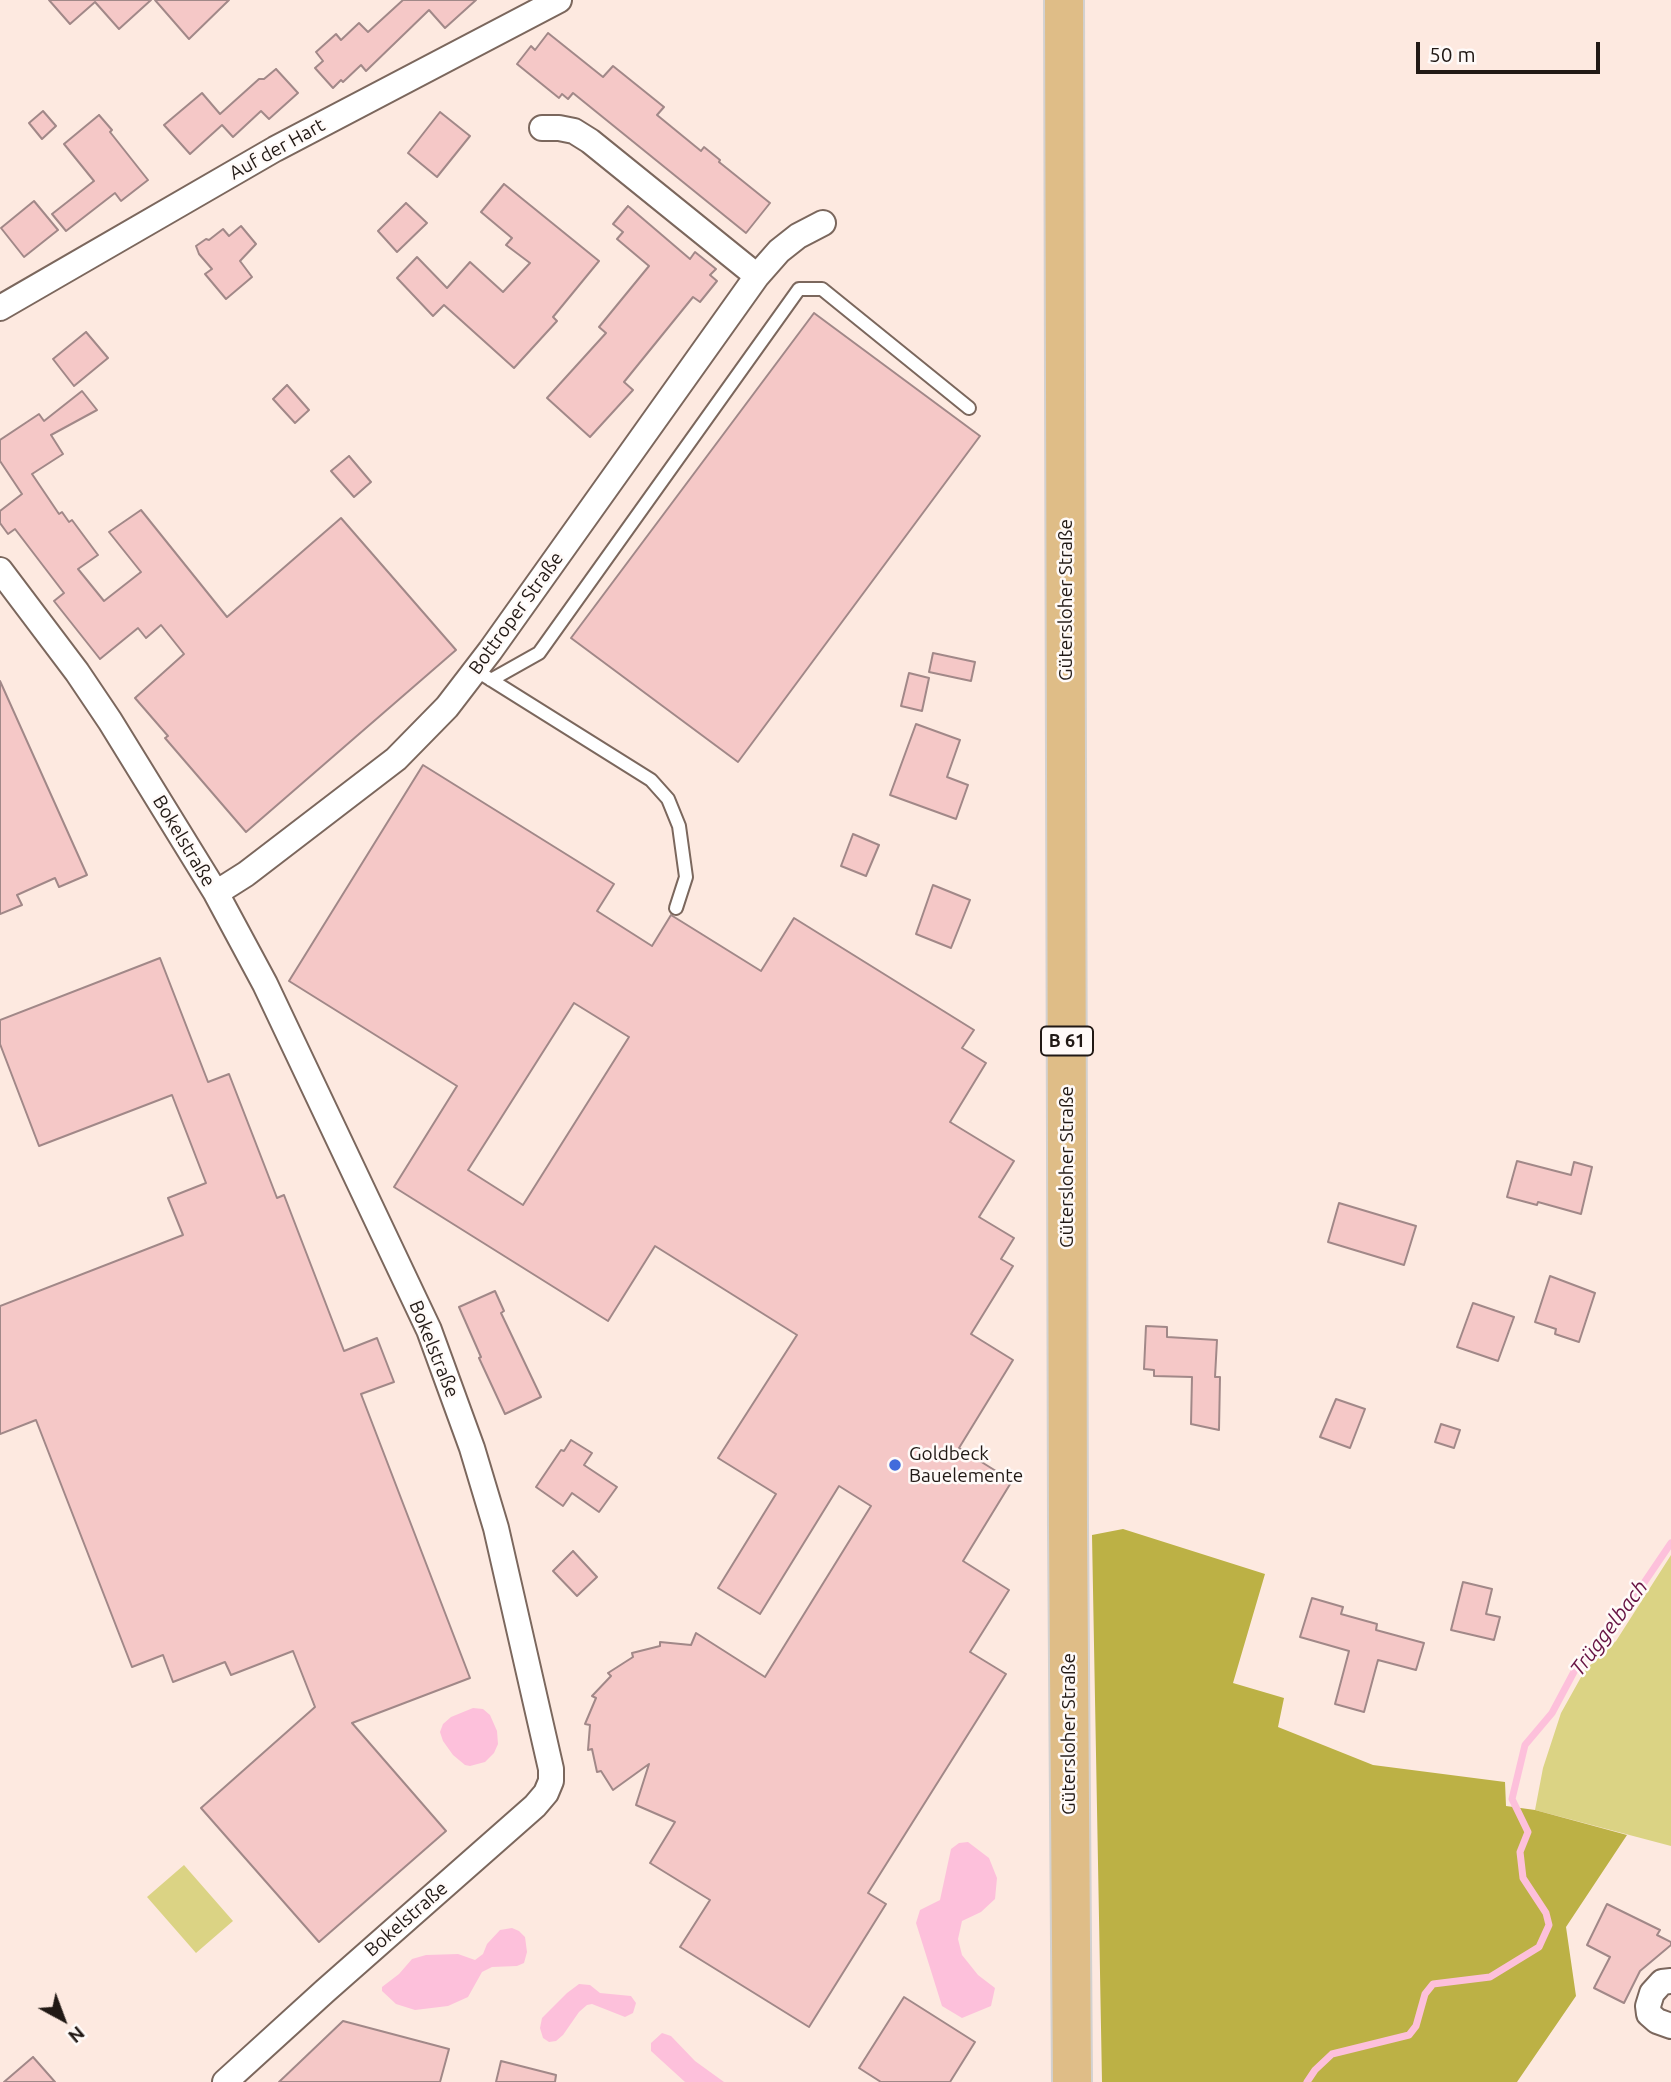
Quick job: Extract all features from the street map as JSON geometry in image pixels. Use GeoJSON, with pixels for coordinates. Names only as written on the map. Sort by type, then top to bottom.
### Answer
{"type":"FeatureCollection","features":[{"type":"Feature","properties":{"kind":"main road","name":"Gütersloher Straße"},"geometry":{"type":"LineString","coordinates":[[1064,0],[1072,2082]]}},
{"type":"Feature","properties":{"kind":"street","name":"Auf der Hart"},"geometry":{"type":"LineString","coordinates":[[0,307],[275,149],[559,0]]}},
{"type":"Feature","properties":{"kind":"street"},"geometry":{"type":"LineString","coordinates":[[542,128],[574,131],[590,141],[757,276]]}},
{"type":"Feature","properties":{"kind":"street","name":"Bottroper Straße"},"geometry":{"type":"LineString","coordinates":[[216,893],[246,874],[396,759],[483,675],[757,276],[779,251],[798,236],[823,223]]}},
{"type":"Feature","properties":{"kind":"street","name":"Bokelstraße"},"geometry":{"type":"LineString","coordinates":[[0,570],[110,720],[216,893],[271,996],[429,1329],[450,1382],[496,1528],[551,1769],[551,1780],[546,1793],[535,1806],[225,2082]]}},
{"type":"Feature","properties":{"kind":"street"},"geometry":{"type":"LineString","coordinates":[[1671,1981],[1662,1982],[1652,1993],[1648,2006],[1650,2014],[1657,2021],[1671,2026]]}},
{"type":"Feature","properties":{"kind":"lane"},"geometry":{"type":"LineString","coordinates":[[483,675],[539,653],[799,289],[822,289],[970,408]]}},
{"type":"Feature","properties":{"kind":"lane"},"geometry":{"type":"LineString","coordinates":[[483,675],[651,780],[668,799],[679,827],[686,877],[676,908]]}},
{"type":"Feature","properties":{"kind":"shaded area"},"geometry":{"type":"Polygon","coordinates":[[[1123,1529],[1265,1574],[1233,1683],[1284,1698],[1278,1727],[1373,1765],[1505,1782],[1506,1806],[1535,1810],[1627,1835],[1566,1927],[1576,1996],[1517,2082],[1102,2082],[1092,1535],[1123,1529]]]}},
{"type":"Feature","properties":{"kind":"shaded area"},"geometry":{"type":"Polygon","coordinates":[[[1671,1555],[1671,1846],[1535,1810],[1543,1768],[1561,1713],[1585,1670],[1616,1641],[1671,1555]]]}},
{"type":"Feature","properties":{"kind":"shaded area"},"geometry":{"type":"Polygon","coordinates":[[[473,1708],[483,1709],[490,1715],[497,1731],[498,1744],[485,1762],[470,1766],[453,1755],[440,1732],[443,1724],[451,1717],[473,1708]]]}},
{"type":"Feature","properties":{"kind":"shaded area"},"geometry":{"type":"Polygon","coordinates":[[[968,1842],[989,1858],[997,1878],[995,1899],[981,1912],[962,1921],[958,1939],[962,1955],[978,1975],[995,1988],[991,2006],[962,2018],[942,2006],[916,1923],[920,1910],[940,1900],[951,1849],[959,1843],[968,1842]]]}},
{"type":"Feature","properties":{"kind":"shaded area"},"geometry":{"type":"Polygon","coordinates":[[[184,1865],[233,1921],[196,1953],[147,1897],[184,1865]]]}},
{"type":"Feature","properties":{"kind":"shaded area"},"geometry":{"type":"Polygon","coordinates":[[[512,1928],[525,1937],[527,1952],[524,1963],[517,1966],[492,1967],[482,1972],[468,1997],[448,2006],[415,2010],[396,2004],[382,1991],[382,1987],[412,1959],[426,1955],[458,1954],[475,1960],[483,1954],[487,1944],[500,1930],[512,1928]]]}},
{"type":"Feature","properties":{"kind":"shaded area"},"geometry":{"type":"Polygon","coordinates":[[[579,1984],[590,1985],[600,1993],[631,1996],[636,2003],[633,2013],[625,2017],[592,2004],[587,2005],[563,2035],[556,2041],[549,2042],[543,2038],[540,2028],[542,2018],[579,1984]]]}},
{"type":"Feature","properties":{"kind":"shaded area"},"geometry":{"type":"Polygon","coordinates":[[[662,2033],[671,2036],[695,2061],[724,2082],[685,2082],[651,2051],[651,2043],[662,2033]]]}},
{"type":"Feature","properties":{"kind":"building"},"geometry":{"type":"Polygon","coordinates":[[[49,0],[151,0],[119,29],[95,2],[70,24],[49,0]]]}},
{"type":"Feature","properties":{"kind":"building"},"geometry":{"type":"Polygon","coordinates":[[[155,0],[229,0],[189,39],[155,0]]]}},
{"type":"Feature","properties":{"kind":"building"},"geometry":{"type":"Polygon","coordinates":[[[403,0],[476,0],[445,28],[429,10],[366,71],[361,65],[333,88],[315,68],[323,61],[316,52],[336,34],[341,40],[359,23],[368,32],[403,0]]]}},
{"type":"Feature","properties":{"kind":"building"},"geometry":{"type":"Polygon","coordinates":[[[548,33],[603,77],[613,66],[664,107],[657,115],[701,151],[704,147],[770,203],[746,233],[573,93],[568,99],[562,94],[559,98],[517,64],[531,46],[535,50],[548,33]]]}},
{"type":"Feature","properties":{"kind":"building"},"geometry":{"type":"Polygon","coordinates":[[[276,69],[298,93],[269,119],[261,111],[233,137],[222,125],[190,154],[164,125],[202,93],[220,114],[259,79],[264,79],[276,69]]]}},
{"type":"Feature","properties":{"kind":"building"},"geometry":{"type":"Polygon","coordinates":[[[43,111],[56,126],[42,139],[29,123],[43,111]]]}},
{"type":"Feature","properties":{"kind":"building"},"geometry":{"type":"Polygon","coordinates":[[[440,112],[470,136],[437,177],[408,153],[440,112]]]}},
{"type":"Feature","properties":{"kind":"building"},"geometry":{"type":"Polygon","coordinates":[[[99,115],[148,180],[121,201],[115,193],[66,231],[52,214],[94,181],[64,144],[99,115]]]}},
{"type":"Feature","properties":{"kind":"building"},"geometry":{"type":"Polygon","coordinates":[[[504,184],[599,261],[553,317],[557,321],[514,368],[444,305],[433,316],[397,278],[417,257],[447,288],[470,262],[503,292],[530,263],[506,245],[512,238],[481,212],[504,184]]]}},
{"type":"Feature","properties":{"kind":"building"},"geometry":{"type":"Polygon","coordinates":[[[34,201],[58,230],[24,257],[1,228],[34,201]]]}},
{"type":"Feature","properties":{"kind":"building"},"geometry":{"type":"Polygon","coordinates":[[[406,203],[427,223],[397,252],[378,231],[406,203]]]}},
{"type":"Feature","properties":{"kind":"building"},"geometry":{"type":"Polygon","coordinates":[[[628,206],[690,259],[695,252],[716,269],[710,275],[717,281],[700,302],[693,297],[624,382],[633,390],[590,437],[547,398],[606,333],[599,327],[649,266],[617,239],[623,232],[613,224],[628,206]]]}},
{"type":"Feature","properties":{"kind":"building"},"geometry":{"type":"Polygon","coordinates":[[[241,226],[256,244],[240,261],[252,277],[226,299],[205,274],[212,269],[199,254],[196,246],[223,229],[229,236],[241,226]]]}},
{"type":"Feature","properties":{"kind":"building"},"geometry":{"type":"Polygon","coordinates":[[[814,313],[980,436],[738,762],[571,638],[814,313]]]}},
{"type":"Feature","properties":{"kind":"building"},"geometry":{"type":"Polygon","coordinates":[[[86,332],[108,358],[74,386],[53,359],[86,332]]]}},
{"type":"Feature","properties":{"kind":"building"},"geometry":{"type":"Polygon","coordinates":[[[287,385],[309,410],[295,423],[273,399],[287,385]]]}},
{"type":"Feature","properties":{"kind":"building"},"geometry":{"type":"Polygon","coordinates":[[[82,391],[97,410],[51,435],[63,454],[32,474],[59,514],[62,512],[69,522],[72,520],[98,555],[78,569],[104,601],[141,572],[109,532],[141,510],[227,617],[341,518],[456,650],[246,832],[165,738],[168,736],[135,698],[184,654],[161,625],[146,638],[138,628],[100,659],[54,601],[64,593],[15,529],[8,534],[0,523],[0,511],[22,494],[0,461],[0,440],[39,414],[44,421],[82,391]]]}},
{"type":"Feature","properties":{"kind":"building"},"geometry":{"type":"Polygon","coordinates":[[[349,456],[371,482],[354,497],[331,471],[349,456]]]}},
{"type":"Feature","properties":{"kind":"building"},"geometry":{"type":"Polygon","coordinates":[[[933,653],[975,662],[971,681],[929,672],[933,653]]]}},
{"type":"Feature","properties":{"kind":"building"},"geometry":{"type":"Polygon","coordinates":[[[909,673],[929,678],[922,711],[901,706],[909,673]]]}},
{"type":"Feature","properties":{"kind":"building"},"geometry":{"type":"Polygon","coordinates":[[[0,681],[87,875],[59,887],[55,878],[17,895],[22,905],[0,914],[0,681]]]}},
{"type":"Feature","properties":{"kind":"building"},"geometry":{"type":"Polygon","coordinates":[[[916,724],[960,740],[947,777],[968,785],[956,819],[890,795],[916,724]]]}},
{"type":"Feature","properties":{"kind":"building","name":"Goldbeck Bauelemente"},"geometry":{"type":"Polygon","coordinates":[[[423,765],[614,884],[597,911],[652,946],[671,915],[761,971],[794,918],[974,1030],[962,1048],[986,1063],[950,1122],[1014,1161],[979,1217],[1014,1238],[1001,1259],[1013,1266],[971,1334],[1013,1360],[959,1448],[1012,1481],[963,1561],[1009,1590],[970,1652],[1006,1674],[868,1893],[886,1904],[809,2027],[680,1947],[710,1900],[650,1863],[675,1822],[636,1805],[649,1764],[613,1790],[601,1771],[597,1772],[592,1749],[588,1750],[590,1725],[585,1724],[596,1698],[592,1696],[611,1676],[608,1673],[633,1657],[632,1653],[660,1646],[660,1642],[691,1645],[696,1633],[765,1677],[871,1506],[839,1486],[760,1614],[718,1588],[776,1494],[718,1458],[797,1335],[655,1246],[608,1321],[394,1187],[457,1086],[289,981],[423,765]],[[574,1003],[468,1170],[523,1205],[629,1037],[574,1003]]]}},
{"type":"Feature","properties":{"kind":"building"},"geometry":{"type":"Polygon","coordinates":[[[853,834],[879,845],[866,876],[841,866],[853,834]]]}},
{"type":"Feature","properties":{"kind":"building"},"geometry":{"type":"Polygon","coordinates":[[[933,885],[970,900],[951,948],[916,934],[933,885]]]}},
{"type":"Feature","properties":{"kind":"building"},"geometry":{"type":"Polygon","coordinates":[[[160,958],[208,1082],[229,1074],[277,1198],[284,1195],[344,1351],[377,1338],[394,1382],[361,1394],[470,1678],[352,1723],[446,1831],[319,1942],[201,1808],[315,1707],[293,1651],[231,1675],[225,1662],[173,1682],[163,1655],[132,1667],[36,1420],[0,1434],[0,1306],[183,1235],[168,1198],[206,1183],[172,1095],[39,1146],[0,1044],[0,1020],[160,958]]]}},
{"type":"Feature","properties":{"kind":"building"},"geometry":{"type":"Polygon","coordinates":[[[1517,1161],[1571,1175],[1574,1162],[1592,1167],[1581,1214],[1507,1197],[1517,1161]]]}},
{"type":"Feature","properties":{"kind":"building"},"geometry":{"type":"Polygon","coordinates":[[[1339,1203],[1416,1226],[1404,1265],[1328,1242],[1339,1203]]]}},
{"type":"Feature","properties":{"kind":"building"},"geometry":{"type":"Polygon","coordinates":[[[1550,1276],[1595,1293],[1579,1342],[1555,1334],[1556,1329],[1535,1322],[1550,1276]]]}},
{"type":"Feature","properties":{"kind":"building"},"geometry":{"type":"Polygon","coordinates":[[[495,1291],[504,1311],[501,1313],[541,1397],[505,1414],[459,1307],[495,1291]]]}},
{"type":"Feature","properties":{"kind":"building"},"geometry":{"type":"Polygon","coordinates":[[[1473,1303],[1514,1317],[1498,1361],[1457,1347],[1473,1303]]]}},
{"type":"Feature","properties":{"kind":"building"},"geometry":{"type":"Polygon","coordinates":[[[1146,1326],[1167,1327],[1167,1337],[1217,1340],[1215,1377],[1220,1377],[1219,1430],[1191,1424],[1192,1377],[1154,1376],[1154,1370],[1144,1369],[1146,1326]]]}},
{"type":"Feature","properties":{"kind":"building"},"geometry":{"type":"Polygon","coordinates":[[[1336,1399],[1365,1409],[1350,1448],[1320,1437],[1336,1399]]]}},
{"type":"Feature","properties":{"kind":"building"},"geometry":{"type":"Polygon","coordinates":[[[1441,1424],[1460,1430],[1454,1448],[1435,1442],[1441,1424]]]}},
{"type":"Feature","properties":{"kind":"building"},"geometry":{"type":"Polygon","coordinates":[[[571,1440],[592,1453],[584,1465],[617,1487],[599,1512],[572,1493],[563,1506],[536,1487],[571,1440]]]}},
{"type":"Feature","properties":{"kind":"building"},"geometry":{"type":"Polygon","coordinates":[[[573,1551],[597,1577],[577,1596],[553,1571],[573,1551]]]}},
{"type":"Feature","properties":{"kind":"building"},"geometry":{"type":"Polygon","coordinates":[[[1463,1582],[1492,1589],[1486,1614],[1500,1617],[1494,1640],[1451,1630],[1463,1582]]]}},
{"type":"Feature","properties":{"kind":"building"},"geometry":{"type":"Polygon","coordinates":[[[1312,1598],[1343,1607],[1341,1614],[1377,1624],[1376,1630],[1424,1643],[1416,1670],[1378,1660],[1364,1712],[1335,1704],[1349,1651],[1300,1637],[1312,1598]]]}},
{"type":"Feature","properties":{"kind":"building"},"geometry":{"type":"Polygon","coordinates":[[[1607,1904],[1660,1930],[1657,1935],[1671,1942],[1671,1945],[1640,1971],[1624,2003],[1594,1988],[1610,1957],[1587,1945],[1607,1904]]]}},
{"type":"Feature","properties":{"kind":"building"},"geometry":{"type":"Polygon","coordinates":[[[904,1997],[975,2042],[950,2082],[881,2082],[859,2068],[904,1997]]]}},
{"type":"Feature","properties":{"kind":"building"},"geometry":{"type":"Polygon","coordinates":[[[343,2021],[449,2049],[440,2082],[279,2082],[343,2021]]]}},
{"type":"Feature","properties":{"kind":"building"},"geometry":{"type":"Polygon","coordinates":[[[33,2057],[55,2082],[4,2082],[33,2057]]]}},
{"type":"Feature","properties":{"kind":"building"},"geometry":{"type":"Polygon","coordinates":[[[501,2061],[556,2075],[555,2082],[496,2082],[501,2061]]]}},
{"type":"Feature","properties":{"kind":"waterway","name":"Trüggelbach"},"geometry":{"type":"LineString","coordinates":[[1307,2082],[1332,2054],[1409,2035],[1416,2026],[1425,1994],[1433,1984],[1490,1977],[1539,1947],[1549,1925],[1546,1913],[1523,1878],[1520,1852],[1528,1832],[1512,1799],[1525,1745],[1552,1713],[1576,1668],[1610,1633],[1671,1543]]}},
{"type":"Feature","properties":{"kind":"place","name":"Goldbeck Bauelemente"},"geometry":{"type":"Point","coordinates":[895,1465]}}]}
